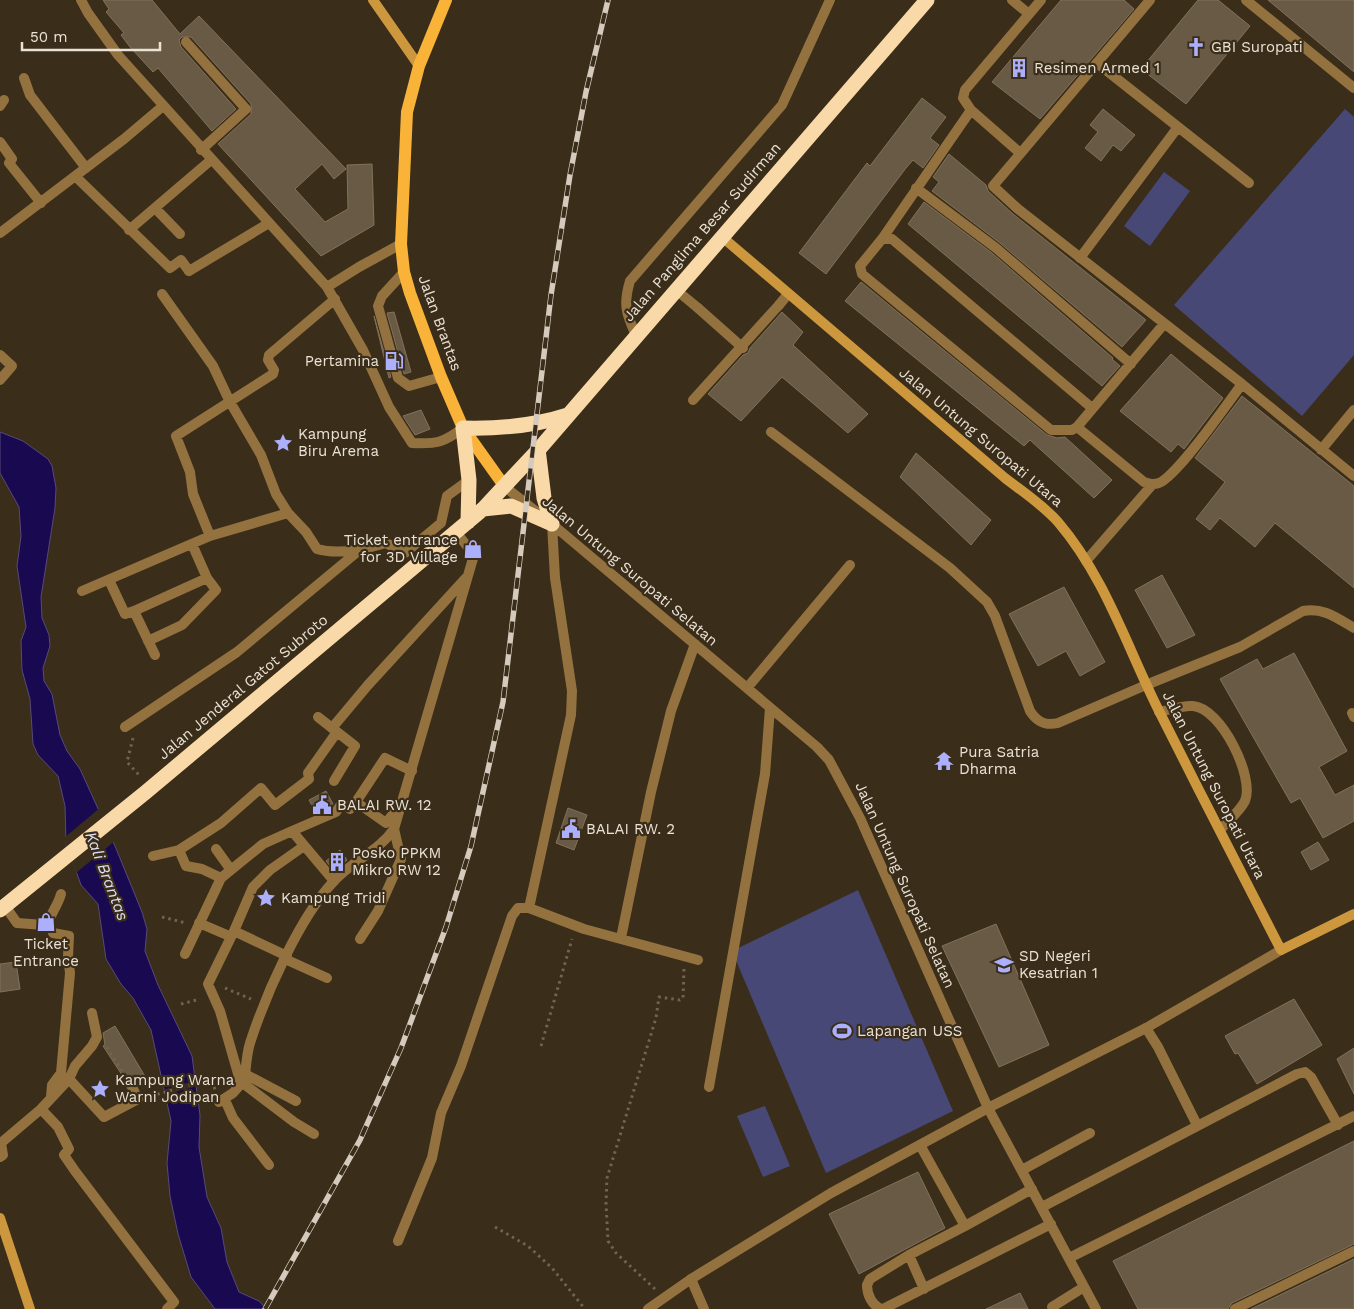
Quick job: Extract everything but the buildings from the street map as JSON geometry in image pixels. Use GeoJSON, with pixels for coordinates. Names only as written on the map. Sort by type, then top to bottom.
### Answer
{"type":"FeatureCollection","features":[{"type":"Feature","properties":{"kind":"highway","name":"Jalan Panglima Besar Sudirman"},"geometry":{"type":"LineString","coordinates":[[504,487],[927,0]]}},
{"type":"Feature","properties":{"kind":"highway"},"geometry":{"type":"LineString","coordinates":[[468,522],[470,480],[464,428],[512,428],[547,422],[569,414]]}},
{"type":"Feature","properties":{"kind":"highway"},"geometry":{"type":"LineString","coordinates":[[538,449],[544,498],[552,524]]}},
{"type":"Feature","properties":{"kind":"highway","name":"Jalan Jenderal Gatot Subroto"},"geometry":{"type":"LineString","coordinates":[[2,908],[61,862],[144,785],[468,522],[504,487]]}},
{"type":"Feature","properties":{"kind":"highway"},"geometry":{"type":"LineString","coordinates":[[483,509],[511,506],[552,524]]}},
{"type":"Feature","properties":{"kind":"main road","name":"Jalan Brantas"},"geometry":{"type":"LineString","coordinates":[[446,0],[419,66],[408,112],[401,244],[404,272],[441,377],[464,428],[504,487]]}},
{"type":"Feature","properties":{"kind":"street"},"geometry":{"type":"LineString","coordinates":[[81,0],[118,55],[201,150],[328,288],[364,350],[389,408],[412,443],[436,444],[446,441],[464,428]]}},
{"type":"Feature","properties":{"kind":"street"},"geometry":{"type":"LineString","coordinates":[[374,0],[419,66]]}},
{"type":"Feature","properties":{"kind":"street"},"geometry":{"type":"LineString","coordinates":[[636,335],[627,316],[625,297],[630,281],[782,105],[830,0]]}},
{"type":"Feature","properties":{"kind":"street"},"geometry":{"type":"LineString","coordinates":[[1012,0],[1029,14]]}},
{"type":"Feature","properties":{"kind":"street"},"geometry":{"type":"LineString","coordinates":[[1020,153],[971,110],[963,98],[965,90],[1041,0]]}},
{"type":"Feature","properties":{"kind":"street"},"geometry":{"type":"LineString","coordinates":[[1150,0],[995,182],[994,188],[1080,258],[1242,384],[1354,476]]}},
{"type":"Feature","properties":{"kind":"street"},"geometry":{"type":"LineString","coordinates":[[1246,0],[1354,88]]}},
{"type":"Feature","properties":{"kind":"street"},"geometry":{"type":"LineString","coordinates":[[186,42],[246,110],[201,150]]}},
{"type":"Feature","properties":{"kind":"street"},"geometry":{"type":"LineString","coordinates":[[1097,63],[1248,183]]}},
{"type":"Feature","properties":{"kind":"street"},"geometry":{"type":"LineString","coordinates":[[24,78],[30,95],[86,168]]}},
{"type":"Feature","properties":{"kind":"street"},"geometry":{"type":"LineString","coordinates":[[0,233],[86,168],[163,106]]}},
{"type":"Feature","properties":{"kind":"street"},"geometry":{"type":"LineString","coordinates":[[971,110],[882,239],[860,266],[862,274],[1051,430],[1072,430],[1077,427],[1164,324]]}},
{"type":"Feature","properties":{"kind":"street"},"geometry":{"type":"LineString","coordinates":[[1080,258],[1178,127]]}},
{"type":"Feature","properties":{"kind":"street"},"geometry":{"type":"LineString","coordinates":[[0,142],[12,159],[9,163],[41,203]]}},
{"type":"Feature","properties":{"kind":"street"},"geometry":{"type":"LineString","coordinates":[[129,230],[211,160]]}},
{"type":"Feature","properties":{"kind":"street"},"geometry":{"type":"LineString","coordinates":[[75,176],[170,268],[180,260],[189,271],[269,223]]}},
{"type":"Feature","properties":{"kind":"street"},"geometry":{"type":"LineString","coordinates":[[916,188],[996,248],[1131,364]]}},
{"type":"Feature","properties":{"kind":"street"},"geometry":{"type":"LineString","coordinates":[[154,208],[180,234]]}},
{"type":"Feature","properties":{"kind":"street","name":"Jalan Untung Suropati Utara"},"geometry":{"type":"LineString","coordinates":[[721,236],[1056,520],[1086,561],[1111,606],[1159,712],[1281,950]]}},
{"type":"Feature","properties":{"kind":"street"},"geometry":{"type":"LineString","coordinates":[[882,239],[892,238],[1092,408]]}},
{"type":"Feature","properties":{"kind":"street"},"geometry":{"type":"LineString","coordinates":[[328,288],[359,267],[401,244]]}},
{"type":"Feature","properties":{"kind":"street"},"geometry":{"type":"LineString","coordinates":[[404,272],[382,296],[378,306],[398,378],[409,386],[441,377]]}},
{"type":"Feature","properties":{"kind":"street"},"geometry":{"type":"LineString","coordinates":[[675,289],[743,348]]}},
{"type":"Feature","properties":{"kind":"street"},"geometry":{"type":"LineString","coordinates":[[162,294],[213,366],[230,402],[261,455],[276,494],[288,513],[306,532],[316,549],[328,551],[362,548],[386,543],[405,553],[441,523],[447,496],[470,480]]}},
{"type":"Feature","properties":{"kind":"street"},"geometry":{"type":"LineString","coordinates":[[693,400],[743,348],[788,294]]}},
{"type":"Feature","properties":{"kind":"street"},"geometry":{"type":"LineString","coordinates":[[210,536],[193,494],[190,472],[176,436],[273,374],[274,370],[269,362],[269,355],[335,299]]}},
{"type":"Feature","properties":{"kind":"street"},"geometry":{"type":"LineString","coordinates":[[0,355],[12,366],[0,380]]}},
{"type":"Feature","properties":{"kind":"street"},"geometry":{"type":"LineString","coordinates":[[1077,427],[1144,482],[1152,485],[1160,483],[1175,470],[1242,384]]}},
{"type":"Feature","properties":{"kind":"street"},"geometry":{"type":"LineString","coordinates":[[1321,450],[1354,410]]}},
{"type":"Feature","properties":{"kind":"street"},"geometry":{"type":"LineString","coordinates":[[771,432],[950,568],[987,602],[995,616],[1030,711],[1037,720],[1050,725],[1058,724],[1146,685],[1240,647],[1302,611],[1313,609],[1326,611],[1354,628]]}},
{"type":"Feature","properties":{"kind":"street"},"geometry":{"type":"LineString","coordinates":[[1086,561],[1152,485]]}},
{"type":"Feature","properties":{"kind":"street","name":"Jalan Untung Suropati Selatan"},"geometry":{"type":"LineString","coordinates":[[504,487],[552,524],[695,644],[817,747],[829,760],[860,818],[988,1108],[1096,1309]]}},
{"type":"Feature","properties":{"kind":"street"},"geometry":{"type":"LineString","coordinates":[[82,591],[210,536],[288,513]]}},
{"type":"Feature","properties":{"kind":"street"},"geometry":{"type":"LineString","coordinates":[[529,908],[571,716],[572,691],[555,578],[552,524]]}},
{"type":"Feature","properties":{"kind":"street"},"geometry":{"type":"LineString","coordinates":[[269,1165],[222,1101],[243,1081],[250,1042],[265,1005],[286,958],[313,909],[334,881],[353,862],[386,841],[394,829],[474,555],[456,532]]}},
{"type":"Feature","properties":{"kind":"street"},"geometry":{"type":"LineString","coordinates":[[148,641],[182,625],[216,590],[207,578],[192,544]]}},
{"type":"Feature","properties":{"kind":"street"},"geometry":{"type":"LineString","coordinates":[[127,725],[236,652],[362,548]]}},
{"type":"Feature","properties":{"kind":"street"},"geometry":{"type":"LineString","coordinates":[[747,688],[850,565]]}},
{"type":"Feature","properties":{"kind":"street"},"geometry":{"type":"LineString","coordinates":[[153,856],[179,850],[221,823],[260,788],[274,805],[309,779],[308,773],[334,730],[368,685],[469,575]]}},
{"type":"Feature","properties":{"kind":"street"},"geometry":{"type":"LineString","coordinates":[[110,580],[125,614],[207,578]]}},
{"type":"Feature","properties":{"kind":"street"},"geometry":{"type":"LineString","coordinates":[[134,611],[155,654]]}},
{"type":"Feature","properties":{"kind":"street"},"geometry":{"type":"LineString","coordinates":[[621,938],[651,792],[671,711],[695,644]]}},
{"type":"Feature","properties":{"kind":"street"},"geometry":{"type":"LineString","coordinates":[[1159,712],[1194,706],[1210,712],[1226,732],[1247,780],[1247,791],[1244,802],[1220,830]]}},
{"type":"Feature","properties":{"kind":"street"},"geometry":{"type":"LineString","coordinates":[[708,1087],[765,774],[770,708]]}},
{"type":"Feature","properties":{"kind":"street"},"geometry":{"type":"LineString","coordinates":[[318,717],[355,746],[334,781]]}},
{"type":"Feature","properties":{"kind":"street"},"geometry":{"type":"LineString","coordinates":[[185,954],[221,878],[230,870],[263,844],[336,812],[342,803],[350,809],[385,758],[412,771]]}},
{"type":"Feature","properties":{"kind":"street"},"geometry":{"type":"LineString","coordinates":[[356,802],[386,823],[402,802]]}},
{"type":"Feature","properties":{"kind":"street"},"geometry":{"type":"LineString","coordinates":[[360,939],[378,911],[401,859],[394,829]]}},
{"type":"Feature","properties":{"kind":"street"},"geometry":{"type":"LineString","coordinates":[[292,831],[334,881]]}},
{"type":"Feature","properties":{"kind":"street"},"geometry":{"type":"LineString","coordinates":[[304,846],[270,870],[253,887],[230,933],[208,984],[216,999],[243,1081],[272,1107],[314,1134]]}},
{"type":"Feature","properties":{"kind":"street"},"geometry":{"type":"LineString","coordinates":[[216,849],[230,870]]}},
{"type":"Feature","properties":{"kind":"street"},"geometry":{"type":"LineString","coordinates":[[179,850],[186,866],[202,869],[221,878]]}},
{"type":"Feature","properties":{"kind":"street"},"geometry":{"type":"LineString","coordinates":[[48,928],[52,911],[59,902],[61,894]]}},
{"type":"Feature","properties":{"kind":"street"},"geometry":{"type":"LineString","coordinates":[[2,908],[17,923],[48,928],[69,936],[68,957],[70,973],[61,1073],[52,1085],[51,1097]]}},
{"type":"Feature","properties":{"kind":"street"},"geometry":{"type":"LineString","coordinates":[[398,1241],[432,1158],[441,1113],[461,1066],[512,916],[518,908],[529,908],[576,925],[698,960]]}},
{"type":"Feature","properties":{"kind":"street"},"geometry":{"type":"LineString","coordinates":[[648,1309],[691,1279],[831,1193],[988,1108],[1146,1028],[1281,950],[1354,914]]}},
{"type":"Feature","properties":{"kind":"street"},"geometry":{"type":"LineString","coordinates":[[199,925],[230,933],[327,978]]}},
{"type":"Feature","properties":{"kind":"street"},"geometry":{"type":"LineString","coordinates":[[0,1157],[3,1155],[1,1143],[41,1109],[69,1079],[75,1066],[92,1046],[97,1037],[92,1013]]}},
{"type":"Feature","properties":{"kind":"street"},"geometry":{"type":"LineString","coordinates":[[1146,1028],[1158,1047],[1197,1125]]}},
{"type":"Feature","properties":{"kind":"street"},"geometry":{"type":"LineString","coordinates":[[1042,1207],[1297,1074],[1305,1072],[1311,1077],[1338,1125]]}},
{"type":"Feature","properties":{"kind":"street"},"geometry":{"type":"LineString","coordinates":[[69,1079],[104,1116],[138,1098],[130,1085]]}},
{"type":"Feature","properties":{"kind":"street"},"geometry":{"type":"LineString","coordinates":[[243,1081],[296,1100]]}},
{"type":"Feature","properties":{"kind":"street"},"geometry":{"type":"LineString","coordinates":[[41,1109],[58,1127],[69,1149],[64,1155],[74,1171],[174,1302],[167,1309]]}},
{"type":"Feature","properties":{"kind":"street"},"geometry":{"type":"LineString","coordinates":[[1069,1258],[1354,1116]]}},
{"type":"Feature","properties":{"kind":"street"},"geometry":{"type":"LineString","coordinates":[[1022,1170],[1090,1134]]}},
{"type":"Feature","properties":{"kind":"street"},"geometry":{"type":"LineString","coordinates":[[920,1145],[965,1226]]}},
{"type":"Feature","properties":{"kind":"street"},"geometry":{"type":"LineString","coordinates":[[1032,1189],[909,1255],[868,1282],[866,1288],[868,1295],[875,1306],[882,1309],[1051,1224]]}},
{"type":"Feature","properties":{"kind":"street"},"geometry":{"type":"LineString","coordinates":[[0,1218],[30,1309]]}},
{"type":"Feature","properties":{"kind":"street"},"geometry":{"type":"LineString","coordinates":[[1234,1309],[1354,1251]]}},
{"type":"Feature","properties":{"kind":"street"},"geometry":{"type":"LineString","coordinates":[[909,1255],[924,1288]]}},
{"type":"Feature","properties":{"kind":"street"},"geometry":{"type":"LineString","coordinates":[[691,1279],[704,1309]]}},
{"type":"Feature","properties":{"kind":"street"},"geometry":{"type":"LineString","coordinates":[[1052,1307],[1084,1287]]}},
{"type":"Feature","properties":{"kind":"path"},"geometry":{"type":"LineString","coordinates":[[127,725],[134,733],[127,762],[144,785]]}},
{"type":"Feature","properties":{"kind":"path"},"geometry":{"type":"LineString","coordinates":[[162,917],[199,925]]}},
{"type":"Feature","properties":{"kind":"path"},"geometry":{"type":"LineString","coordinates":[[541,1046],[576,925]]}},
{"type":"Feature","properties":{"kind":"path"},"geometry":{"type":"LineString","coordinates":[[665,1298],[616,1253],[608,1241],[607,1178],[656,1018],[659,997],[680,1000],[684,998],[683,956]]}},
{"type":"Feature","properties":{"kind":"path"},"geometry":{"type":"LineString","coordinates":[[216,999],[221,996],[226,987],[265,1005]]}},
{"type":"Feature","properties":{"kind":"path"},"geometry":{"type":"LineString","coordinates":[[151,1096],[212,1079]]}},
{"type":"Feature","properties":{"kind":"path"},"geometry":{"type":"LineString","coordinates":[[495,1227],[528,1246],[552,1268],[585,1309]]}},
{"type":"Feature","properties":{"kind":"shaded area"},"geometry":{"type":"Polygon","coordinates":[[[1345,109],[1354,117],[1354,355],[1302,416],[1174,305],[1345,109]]]}},
{"type":"Feature","properties":{"kind":"shaded area"},"geometry":{"type":"Polygon","coordinates":[[[1164,172],[1190,191],[1150,246],[1124,226],[1164,172]]]}},
{"type":"Feature","properties":{"kind":"shaded area","name":"Lapangan USS"},"geometry":{"type":"Polygon","coordinates":[[[858,890],[953,1111],[826,1173],[732,951],[858,890]]]}},
{"type":"Feature","properties":{"kind":"shaded area"},"geometry":{"type":"Polygon","coordinates":[[[765,1106],[790,1166],[763,1177],[737,1116],[765,1106]]]}},
{"type":"Feature","properties":{"kind":"water","name":"Kali Brantas"},"geometry":{"type":"Polygon","coordinates":[[[0,432],[23,441],[48,459],[52,466],[56,488],[55,508],[41,597],[42,618],[49,635],[50,646],[43,668],[44,681],[52,694],[60,735],[67,751],[80,769],[142,912],[147,929],[145,951],[158,985],[192,1056],[200,1115],[199,1147],[207,1197],[221,1228],[227,1262],[239,1292],[259,1301],[266,1309],[215,1309],[191,1277],[178,1234],[170,1196],[167,1163],[171,1121],[151,1030],[133,998],[121,984],[106,959],[98,904],[81,885],[66,843],[65,806],[58,776],[38,755],[33,744],[30,699],[22,670],[21,641],[26,627],[17,566],[21,536],[19,507],[0,473],[0,432]]]}},
{"type":"Feature","properties":{"kind":"pier"},"geometry":{"type":"Polygon","coordinates":[[[101,807],[116,840],[76,873],[64,838],[101,807]]]}},
{"type":"Feature","properties":{"kind":"pier"},"geometry":{"type":"Polygon","coordinates":[[[198,1080],[198,1086],[163,1095],[162,1090],[198,1080]]]}},
{"type":"Feature","properties":{"kind":"railway"},"geometry":{"type":"LineString","coordinates":[[265,1309],[360,1140],[401,1048],[446,927],[471,846],[503,702],[551,295],[570,175],[586,92],[608,0]]}},
{"type":"Feature","properties":{"kind":"place","name":"GBI Suropati"},"geometry":{"type":"Point","coordinates":[1196,47]}},
{"type":"Feature","properties":{"kind":"place","name":"Resimen Armed 1"},"geometry":{"type":"Point","coordinates":[1019,68]}},
{"type":"Feature","properties":{"kind":"place","name":"Pertamina"},"geometry":{"type":"Point","coordinates":[394,361]}},
{"type":"Feature","properties":{"kind":"place","name":"Kampung Biru Arema"},"geometry":{"type":"Point","coordinates":[283,443]}},
{"type":"Feature","properties":{"kind":"place","name":"Ticket entrance for 3D Village"},"geometry":{"type":"Point","coordinates":[473,549]}},
{"type":"Feature","properties":{"kind":"place","name":"Pura Satria Dharma"},"geometry":{"type":"Point","coordinates":[944,761]}},
{"type":"Feature","properties":{"kind":"place","name":"BALAI RW. 12"},"geometry":{"type":"Point","coordinates":[322,805]}},
{"type":"Feature","properties":{"kind":"place","name":"BALAI RW. 2"},"geometry":{"type":"Point","coordinates":[571,829]}},
{"type":"Feature","properties":{"kind":"place","name":"Posko PPKM Mikro RW 12"},"geometry":{"type":"Point","coordinates":[337,862]}},
{"type":"Feature","properties":{"kind":"place","name":"Kampung Tridi"},"geometry":{"type":"Point","coordinates":[266,898]}},
{"type":"Feature","properties":{"kind":"place","name":"Ticket Entrance"},"geometry":{"type":"Point","coordinates":[46,922]}},
{"type":"Feature","properties":{"kind":"place","name":"SD Negeri Kesatrian 1"},"geometry":{"type":"Point","coordinates":[1004,965]}},
{"type":"Feature","properties":{"kind":"place","name":"Lapangan USS"},"geometry":{"type":"Point","coordinates":[842,1031]}},
{"type":"Feature","properties":{"kind":"place","name":"Kampung Warna Warni Jodipan"},"geometry":{"type":"Point","coordinates":[100,1089]}}]}
